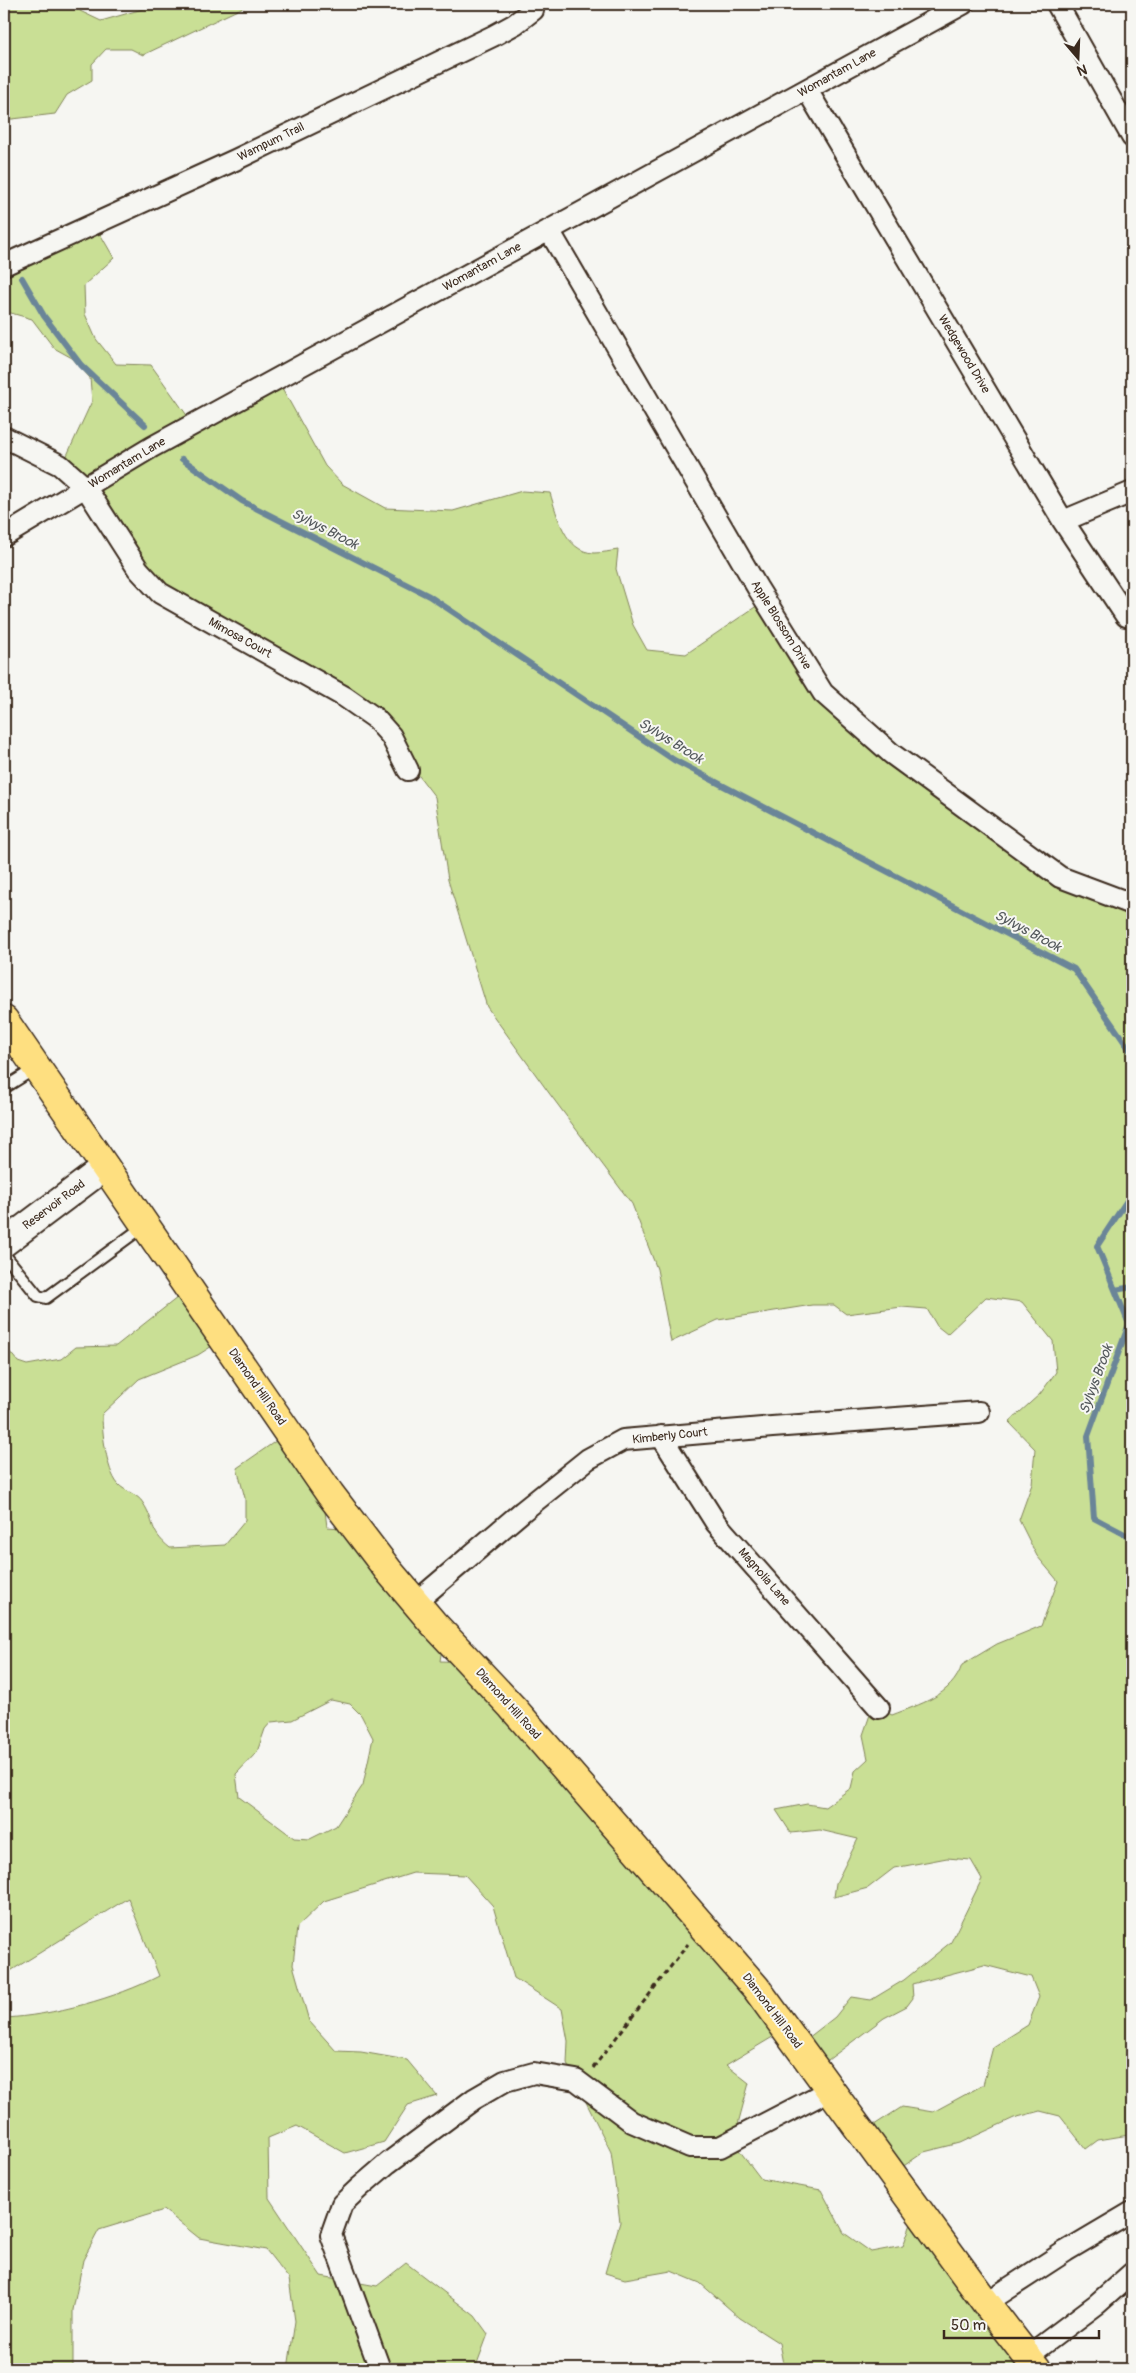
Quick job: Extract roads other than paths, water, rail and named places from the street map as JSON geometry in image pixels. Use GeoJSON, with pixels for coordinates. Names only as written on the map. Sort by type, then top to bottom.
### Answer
{"type":"FeatureCollection","features":[{"type":"Feature","properties":{"kind":"main road","name":"Diamond Hill Road"},"geometry":{"type":"LineString","coordinates":[[4,1020],[330,1494],[388,1570],[512,1707],[756,1988],[986,2304],[1033,2362]]}},
{"type":"Feature","properties":{"kind":"street","name":"Womantam Lane"},"geometry":{"type":"LineString","coordinates":[[4,536],[152,447],[963,4]]}},
{"type":"Feature","properties":{"kind":"street"},"geometry":{"type":"LineString","coordinates":[[1057,4],[1132,137]]}},
{"type":"Feature","properties":{"kind":"street","name":"Wampum Trail"},"geometry":{"type":"LineString","coordinates":[[4,264],[288,134],[493,36],[515,24],[533,7]]}},
{"type":"Feature","properties":{"kind":"street","name":"Wedgewood Drive"},"geometry":{"type":"LineString","coordinates":[[807,90],[1063,520],[1126,616]]}},
{"type":"Feature","properties":{"kind":"street","name":"Apple Blossom Drive"},"geometry":{"type":"LineString","coordinates":[[549,230],[757,587],[823,693],[892,754],[1060,877],[1132,904]]}},
{"type":"Feature","properties":{"kind":"street","name":"Mimosa Court"},"geometry":{"type":"LineString","coordinates":[[4,437],[60,465],[86,488],[138,569],[160,593],[345,697],[375,718],[391,736],[408,770]]}},
{"type":"Feature","properties":{"kind":"street"},"geometry":{"type":"LineString","coordinates":[[1063,520],[1132,492]]}},
{"type":"Feature","properties":{"kind":"street","name":"Reservoir Road"},"geometry":{"type":"LineString","coordinates":[[4,1244],[105,1167]]}},
{"type":"Feature","properties":{"kind":"street","name":"Kimberly Court"},"geometry":{"type":"LineString","coordinates":[[416,1602],[523,1511],[588,1460],[624,1440],[979,1412]]}},
{"type":"Feature","properties":{"kind":"street","name":"Magnolia Lane"},"geometry":{"type":"LineString","coordinates":[[661,1436],[716,1523],[880,1708]]}},
{"type":"Feature","properties":{"kind":"street"},"geometry":{"type":"LineString","coordinates":[[380,2369],[331,2235],[342,2204],[388,2163],[474,2099],[506,2081],[534,2073],[576,2080],[632,2122],[690,2147],[720,2147],[830,2090]]}},
{"type":"Feature","properties":{"kind":"street"},"geometry":{"type":"LineString","coordinates":[[986,2304],[1066,2251],[1132,2212]]}},
{"type":"Feature","properties":{"kind":"street"},"geometry":{"type":"LineString","coordinates":[[1033,2362],[1132,2273]]}},
{"type":"Feature","properties":{"kind":"lane"},"geometry":{"type":"LineString","coordinates":[[4,1088],[37,1067]]}},
{"type":"Feature","properties":{"kind":"lane"},"geometry":{"type":"LineString","coordinates":[[4,1254],[38,1296],[46,1298],[145,1225]]}},
{"type":"Feature","properties":{"kind":"waterway","name":"Sylvys Brook"},"geometry":{"type":"LineString","coordinates":[[4,227],[6,231]]}},
{"type":"Feature","properties":{"kind":"waterway","name":"Sylvys Brook"},"geometry":{"type":"LineString","coordinates":[[22,278],[44,316],[81,365],[145,425]]}},
{"type":"Feature","properties":{"kind":"waterway","name":"Sylvys Brook"},"geometry":{"type":"LineString","coordinates":[[182,459],[242,501],[429,596],[674,760],[1074,969],[1132,1053]]}},
{"type":"Feature","properties":{"kind":"waterway","name":"Sylvys Brook"},"geometry":{"type":"LineString","coordinates":[[1132,1193],[1097,1246],[1129,1324],[1088,1436],[1094,1518],[1132,1538]]}},
{"type":"Feature","properties":{"kind":"waterway"},"geometry":{"type":"LineString","coordinates":[[1115,1290],[1132,1287]]}}]}
